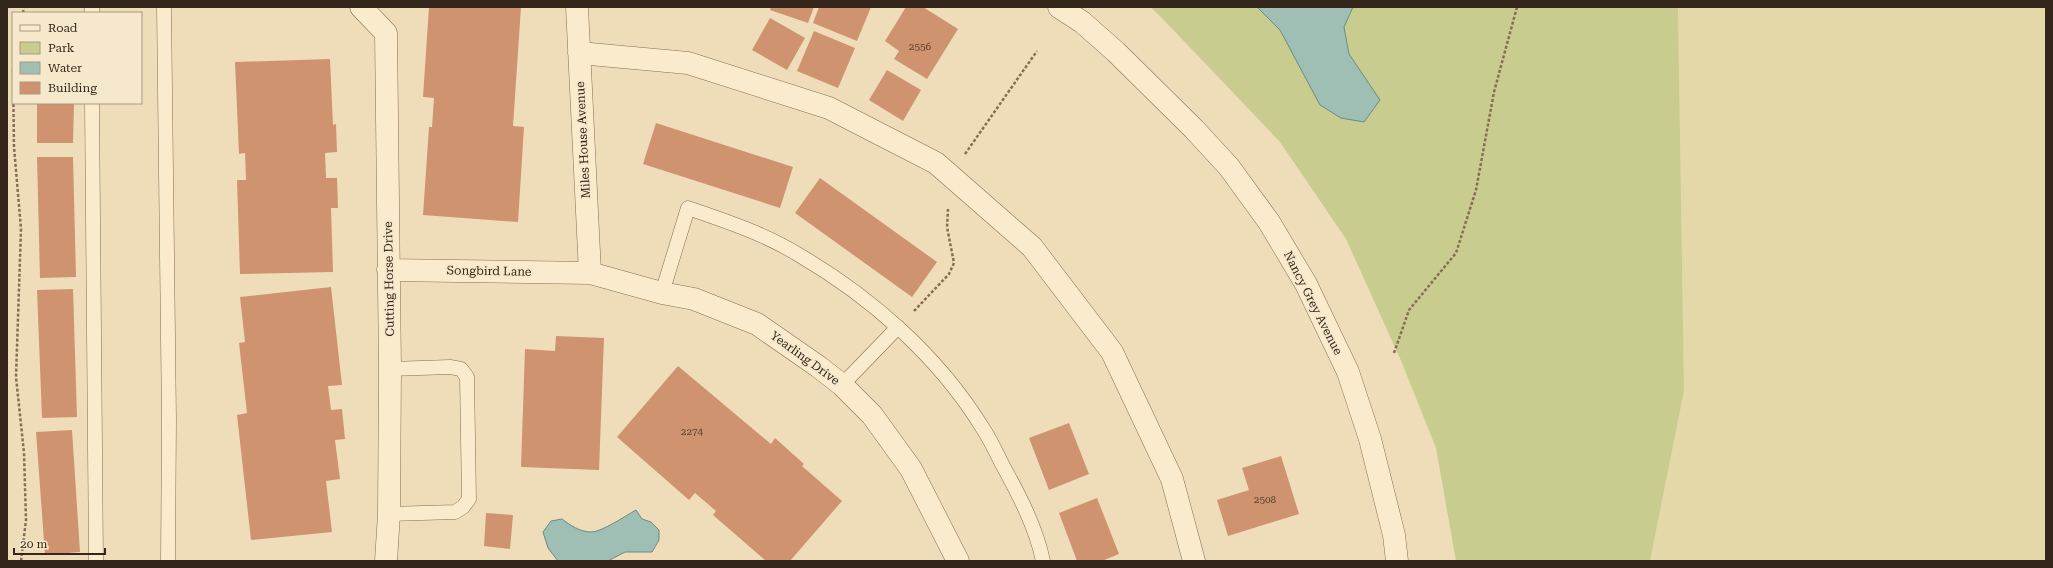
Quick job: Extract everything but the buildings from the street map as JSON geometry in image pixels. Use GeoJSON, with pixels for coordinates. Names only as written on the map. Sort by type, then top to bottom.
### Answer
{"type":"FeatureCollection","features":[{"type":"Feature","properties":{"kind":"street","name":"Cutting Horse Drive"},"geometry":{"type":"LineString","coordinates":[[361,7],[386,33],[390,369],[389,514],[386,561]]}},
{"type":"Feature","properties":{"kind":"street","name":"Miles House Avenue"},"geometry":{"type":"LineString","coordinates":[[577,7],[578,53],[590,273]]}},
{"type":"Feature","properties":{"kind":"street","name":"Nancy Grey Avenue"},"geometry":{"type":"LineString","coordinates":[[1059,7],[1082,22],[1116,52],[1194,129],[1229,167],[1269,222],[1306,284],[1348,372],[1370,439],[1394,535],[1397,561]]}},
{"type":"Feature","properties":{"kind":"street"},"geometry":{"type":"LineString","coordinates":[[578,53],[688,63],[829,108],[936,163],[1032,247],[1112,352],[1172,479],[1194,561]]}},
{"type":"Feature","properties":{"kind":"street","name":"Songbird Lane"},"geometry":{"type":"LineString","coordinates":[[388,270],[590,273]]}},
{"type":"Feature","properties":{"kind":"street","name":"Yearling Drive"},"geometry":{"type":"LineString","coordinates":[[590,273],[662,293],[694,299],[757,324],[819,366],[842,385],[872,415],[911,469],[958,561]]}},
{"type":"Feature","properties":{"kind":"lane"},"geometry":{"type":"LineString","coordinates":[[164,7],[169,420],[168,561]]}},
{"type":"Feature","properties":{"kind":"lane"},"geometry":{"type":"LineString","coordinates":[[92,104],[96,561]]}},
{"type":"Feature","properties":{"kind":"lane"},"geometry":{"type":"LineString","coordinates":[[662,293],[688,208],[736,225],[799,254],[869,302],[915,344],[950,383],[982,427],[1009,477],[1039,540],[1043,561]]}},
{"type":"Feature","properties":{"kind":"lane"},"geometry":{"type":"LineString","coordinates":[[842,385],[865,363],[898,327]]}},
{"type":"Feature","properties":{"kind":"lane"},"geometry":{"type":"LineString","coordinates":[[389,514],[456,512],[463,507],[469,499],[467,376],[461,369],[450,367],[390,369]]}},
{"type":"Feature","properties":{"kind":"path"},"geometry":{"type":"LineString","coordinates":[[1394,353],[1409,310],[1456,253],[1476,190],[1494,92],[1517,7]]}},
{"type":"Feature","properties":{"kind":"path"},"geometry":{"type":"LineString","coordinates":[[13,104],[14,146],[21,229],[16,378],[24,453],[26,520],[21,561]]}},
{"type":"Feature","properties":{"kind":"shaded area"},"geometry":{"type":"Polygon","coordinates":[[[1678,7],[2046,7],[2046,561],[1650,561],[1684,391],[1678,7]]]}},
{"type":"Feature","properties":{"kind":"green space"},"geometry":{"type":"Polygon","coordinates":[[[1150,7],[1678,7],[1684,391],[1650,561],[1456,561],[1436,448],[1402,363],[1346,239],[1280,142],[1150,7]]]}},
{"type":"Feature","properties":{"kind":"water"},"geometry":{"type":"Polygon","coordinates":[[[1257,7],[1353,7],[1344,27],[1349,54],[1380,100],[1364,122],[1341,118],[1320,105],[1280,30],[1257,7]]]}},
{"type":"Feature","properties":{"kind":"water"},"geometry":{"type":"Polygon","coordinates":[[[636,510],[642,519],[651,522],[659,530],[659,540],[652,552],[625,552],[608,561],[558,561],[548,548],[543,532],[551,521],[562,519],[572,526],[587,532],[591,532],[607,527],[636,510]]]}}]}
